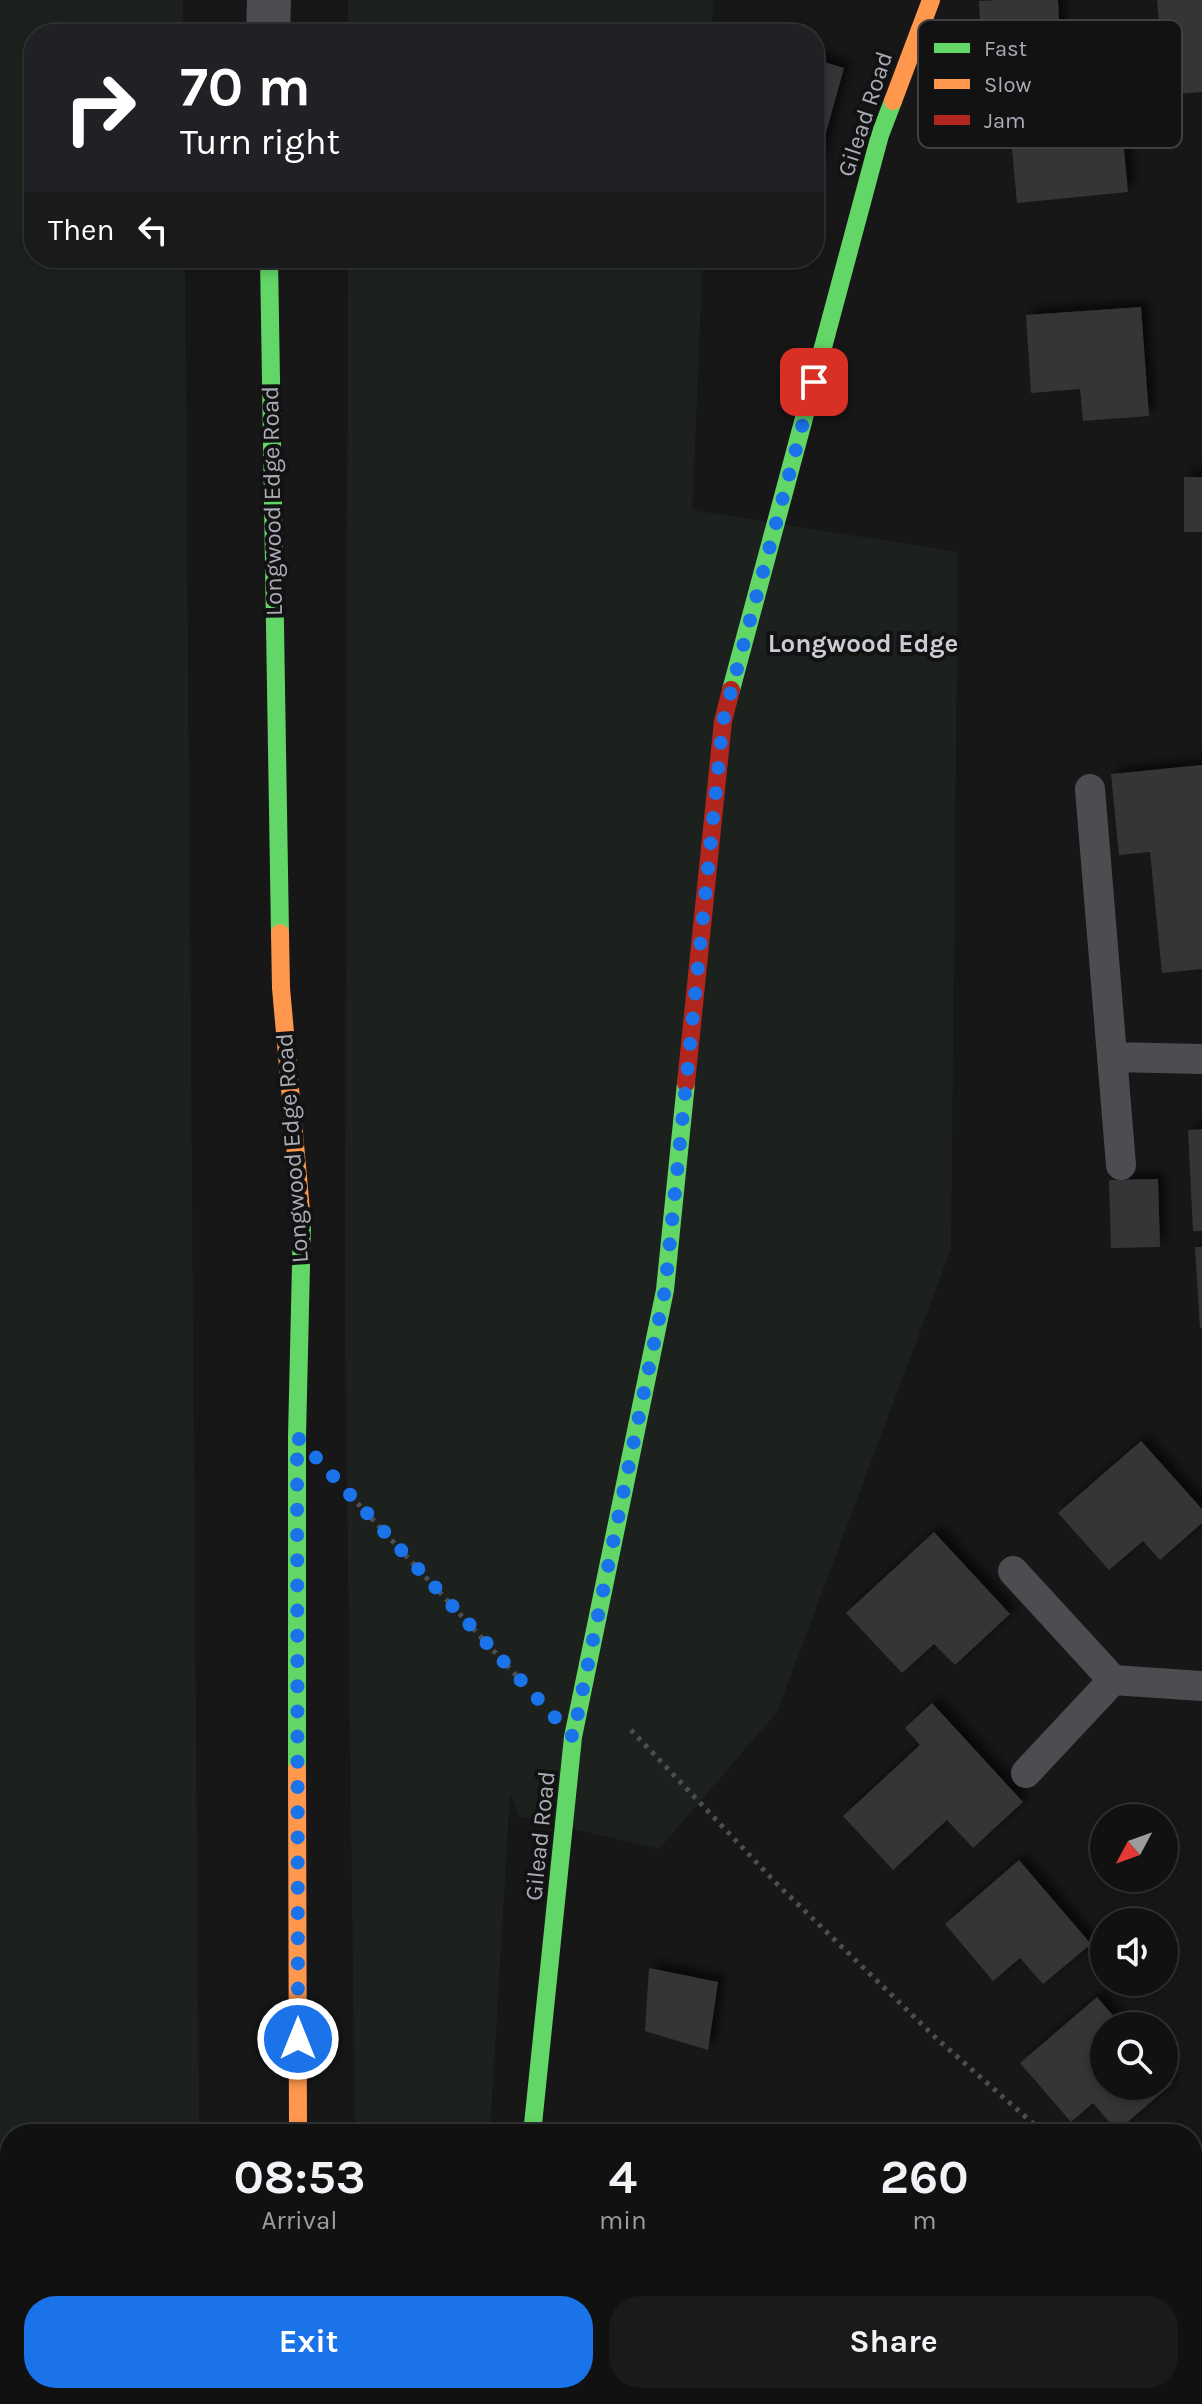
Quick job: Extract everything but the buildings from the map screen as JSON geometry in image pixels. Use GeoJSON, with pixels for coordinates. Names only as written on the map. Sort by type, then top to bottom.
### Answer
{"type":"FeatureCollection","features":[{"type":"Feature","properties":{"kind":"street"},"geometry":{"type":"LineString","coordinates":[[268,24],[269,0]]}},
{"type":"Feature","properties":{"kind":"street","name":"Gilead Road"},"geometry":{"type":"LineString","coordinates":[[922,20],[929,1]]}},
{"type":"Feature","properties":{"kind":"street","name":"Gilead Road"},"geometry":{"type":"LineString","coordinates":[[533,2124],[573,1737],[665,1290],[723,721],[880,135],[918,31]]}},
{"type":"Feature","properties":{"kind":"street","name":"Longwood Edge Road"},"geometry":{"type":"LineString","coordinates":[[269,268],[281,988],[302,1226],[297,1437],[298,2124]]}},
{"type":"Feature","properties":{"kind":"lane"},"geometry":{"type":"LineString","coordinates":[[1090,789],[1121,1165]]}},
{"type":"Feature","properties":{"kind":"lane"},"geometry":{"type":"LineString","coordinates":[[1112,1057],[1202,1059]]}},
{"type":"Feature","properties":{"kind":"lane"},"geometry":{"type":"LineString","coordinates":[[1013,1571],[1113,1680],[1202,1686]]}},
{"type":"Feature","properties":{"kind":"lane"},"geometry":{"type":"LineString","coordinates":[[1026,1773],[1113,1680]]}},
{"type":"Feature","properties":{"kind":"path"},"geometry":{"type":"LineString","coordinates":[[297,1437],[573,1737]]}},
{"type":"Feature","properties":{"kind":"path"},"geometry":{"type":"LineString","coordinates":[[585,1683],[788,1895],[936,2038],[1034,2124]]}},
{"type":"Feature","properties":{"kind":"shaded area"},"geometry":{"type":"Polygon","coordinates":[[[0,0],[183,0],[183,24],[24,24],[24,268],[185,268],[199,2124],[0,2124],[0,0]]]}},
{"type":"Feature","properties":{"kind":"shaded area"},"geometry":{"type":"Polygon","coordinates":[[[348,0],[713,0],[712,24],[348,24],[348,0]]]}},
{"type":"Feature","properties":{"kind":"shaded area"},"geometry":{"type":"Polygon","coordinates":[[[348,268],[703,268],[692,510],[958,552],[951,1249],[777,1712],[659,1849],[518,1816],[510,1792],[491,2124],[355,2124],[345,1320],[348,268]]]}},
{"type":"Feature","properties":{"kind":"traffic: fast"},"geometry":{"type":"LineString","coordinates":[[731,690],[880,135],[893,101]]}},
{"type":"Feature","properties":{"kind":"traffic: fast"},"geometry":{"type":"LineString","coordinates":[[269,268],[280,933]]}},
{"type":"Feature","properties":{"kind":"traffic: fast"},"geometry":{"type":"LineString","coordinates":[[533,2124],[573,1737],[665,1290],[686,1083]]}},
{"type":"Feature","properties":{"kind":"traffic: fast"},"geometry":{"type":"LineString","coordinates":[[297,1769],[297,1437],[302,1222]]}},
{"type":"Feature","properties":{"kind":"traffic: slow"},"geometry":{"type":"LineString","coordinates":[[923,20],[931,0]]}},
{"type":"Feature","properties":{"kind":"traffic: slow"},"geometry":{"type":"LineString","coordinates":[[893,101],[918,35]]}},
{"type":"Feature","properties":{"kind":"traffic: slow"},"geometry":{"type":"LineString","coordinates":[[280,933],[281,988],[302,1222]]}},
{"type":"Feature","properties":{"kind":"traffic: slow"},"geometry":{"type":"LineString","coordinates":[[297,1769],[298,2124]]}},
{"type":"Feature","properties":{"kind":"traffic: jam"},"geometry":{"type":"LineString","coordinates":[[686,1083],[723,721],[731,690]]}},
{"type":"Feature","properties":{"kind":"district","name":"Longwood Edge"},"geometry":{"type":"Point","coordinates":[863,643]}},
{"type":"Feature","properties":{"kind":"route"},"geometry":{"type":"LineString","coordinates":[[298,2039],[297,1437],[573,1737],[665,1290],[723,721],[814,382]]}}]}
